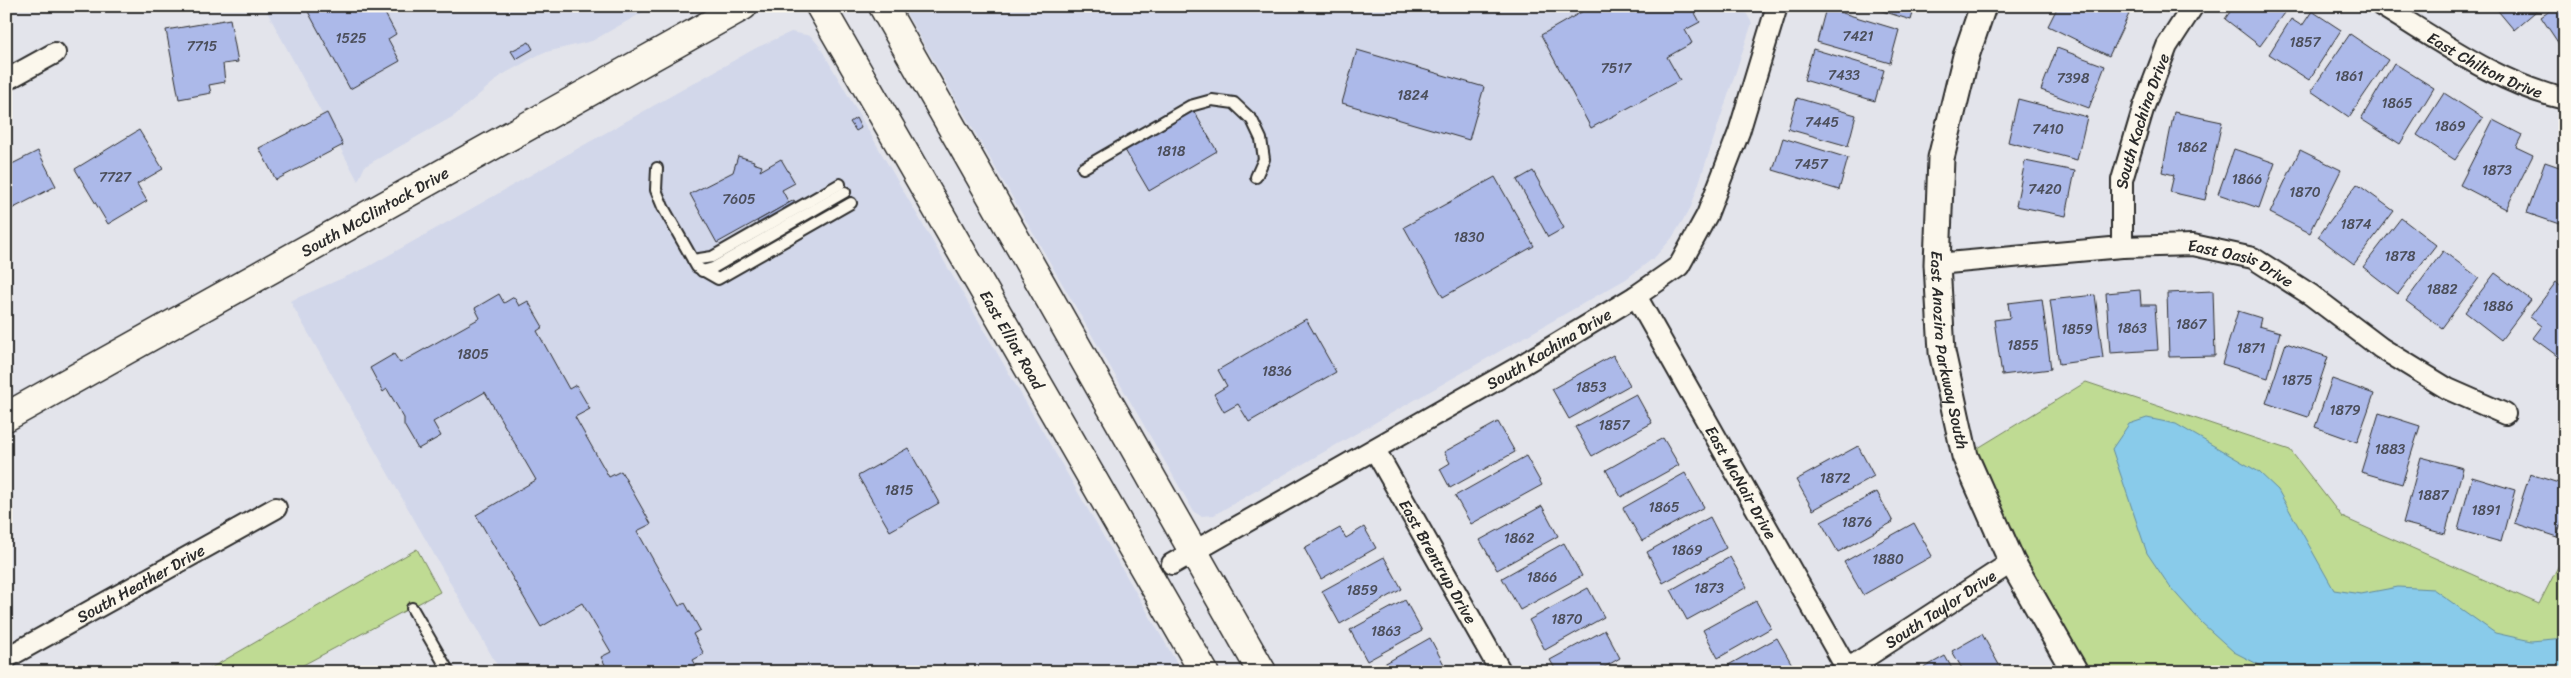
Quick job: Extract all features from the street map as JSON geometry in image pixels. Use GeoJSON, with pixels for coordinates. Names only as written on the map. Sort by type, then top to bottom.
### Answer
{"type":"FeatureCollection","features":[{"type":"Feature","properties":{"kind":"main road","name":"South McClintock Drive"},"geometry":{"type":"LineString","coordinates":[[6,417],[743,6]]}},
{"type":"Feature","properties":{"kind":"main road","name":"East Elliot Road"},"geometry":{"type":"LineString","coordinates":[[820,6],[1204,672]]}},
{"type":"Feature","properties":{"kind":"main road"},"geometry":{"type":"LineString","coordinates":[[883,6],[1183,558],[1262,672]]}},
{"type":"Feature","properties":{"kind":"street","name":"South Kachina Drive"},"geometry":{"type":"LineString","coordinates":[[1183,558],[1374,450],[1636,296],[1679,266],[1707,215],[1739,132],[1777,6]]}},
{"type":"Feature","properties":{"kind":"street","name":"East Anozira Parkway South"},"geometry":{"type":"LineString","coordinates":[[1983,6],[1966,56],[1941,158],[1938,264],[1942,352],[1965,456],[2012,562],[2075,672]]}},
{"type":"Feature","properties":{"kind":"street","name":"South Kachina Drive"},"geometry":{"type":"LineString","coordinates":[[2122,247],[2122,180],[2144,106],[2167,46],[2193,6]]}},
{"type":"Feature","properties":{"kind":"street","name":"East Chilton Drive"},"geometry":{"type":"LineString","coordinates":[[2382,6],[2481,66],[2536,92],[2565,99]]}},
{"type":"Feature","properties":{"kind":"street"},"geometry":{"type":"LineString","coordinates":[[6,80],[55,53]]}},
{"type":"Feature","properties":{"kind":"street","name":"East Oasis Drive"},"geometry":{"type":"LineString","coordinates":[[1938,264],[2122,247],[2192,245],[2253,258],[2311,295],[2381,348],[2439,384],[2505,414]]}},
{"type":"Feature","properties":{"kind":"street","name":"East McNair Drive"},"geometry":{"type":"LineString","coordinates":[[1636,296],[1845,670]]}},
{"type":"Feature","properties":{"kind":"street","name":"East Brentrup Drive"},"geometry":{"type":"LineString","coordinates":[[1374,450],[1501,672]]}},
{"type":"Feature","properties":{"kind":"street","name":"South Heather Drive"},"geometry":{"type":"LineString","coordinates":[[6,658],[276,508]]}},
{"type":"Feature","properties":{"kind":"street","name":"South Taylor Drive"},"geometry":{"type":"LineString","coordinates":[[1845,670],[2012,562]]}},
{"type":"Feature","properties":{"kind":"lane"},"geometry":{"type":"LineString","coordinates":[[1083,168],[1190,106],[1212,100],[1234,103],[1252,120],[1262,139],[1264,159],[1256,177]]}},
{"type":"Feature","properties":{"kind":"lane"},"geometry":{"type":"LineString","coordinates":[[657,168],[656,190],[693,260],[702,271],[718,279],[851,203]]}},
{"type":"Feature","properties":{"kind":"lane"},"geometry":{"type":"LineString","coordinates":[[693,260],[712,257],[842,188],[713,268],[702,271]]}},
{"type":"Feature","properties":{"kind":"lane"},"geometry":{"type":"LineString","coordinates":[[412,608],[449,672]]}},
{"type":"Feature","properties":{"kind":"shaded area"},"geometry":{"type":"Polygon","coordinates":[[[264,6],[654,6],[592,41],[542,53],[502,75],[454,116],[365,166],[358,181],[264,6]]]}},
{"type":"Feature","properties":{"kind":"shaded area"},"geometry":{"type":"Polygon","coordinates":[[[902,6],[1742,6],[1752,23],[1691,207],[1672,238],[1655,257],[1626,279],[1214,515],[1201,516],[1194,512],[902,6]]]}},
{"type":"Feature","properties":{"kind":"shaded area"},"geometry":{"type":"Polygon","coordinates":[[[791,32],[811,36],[820,47],[1182,672],[501,672],[290,301],[366,268],[756,48],[791,32]]]}},
{"type":"Feature","properties":{"kind":"green space"},"geometry":{"type":"Polygon","coordinates":[[[2086,382],[2290,450],[2342,517],[2539,604],[2565,553],[2565,672],[2075,672],[1965,456],[2086,382]]]}},
{"type":"Feature","properties":{"kind":"green space"},"geometry":{"type":"Polygon","coordinates":[[[417,549],[440,592],[290,672],[204,672],[417,549]]]}},
{"type":"Feature","properties":{"kind":"water"},"geometry":{"type":"Polygon","coordinates":[[[2147,418],[2176,424],[2259,472],[2278,490],[2334,590],[2361,594],[2398,587],[2433,589],[2495,633],[2531,641],[2565,638],[2565,672],[2273,672],[2234,652],[2202,623],[2170,587],[2147,553],[2112,449],[2129,424],[2147,418]]]}},
{"type":"Feature","properties":{"kind":"building"},"geometry":{"type":"Polygon","coordinates":[[[305,6],[381,6],[396,34],[388,39],[400,61],[350,89],[305,6]]]}},
{"type":"Feature","properties":{"kind":"building"},"geometry":{"type":"Polygon","coordinates":[[[1592,6],[1691,6],[1700,22],[1685,30],[1692,43],[1667,57],[1680,80],[1591,128],[1541,35],[1592,6]]]}},
{"type":"Feature","properties":{"kind":"building"},"geometry":{"type":"Polygon","coordinates":[[[1866,6],[1915,6],[1911,20],[1866,6]]]}},
{"type":"Feature","properties":{"kind":"building"},"geometry":{"type":"Polygon","coordinates":[[[2058,6],[2112,6],[2129,14],[2109,56],[2048,26],[2058,6]]]}},
{"type":"Feature","properties":{"kind":"building"},"geometry":{"type":"Polygon","coordinates":[[[2234,6],[2289,6],[2260,46],[2225,19],[2234,6]]]}},
{"type":"Feature","properties":{"kind":"building"},"geometry":{"type":"Polygon","coordinates":[[[2494,6],[2542,6],[2514,30],[2494,6]]]}},
{"type":"Feature","properties":{"kind":"building"},"geometry":{"type":"Polygon","coordinates":[[[2557,6],[2565,6],[2565,53],[2541,17],[2557,6]]]}},
{"type":"Feature","properties":{"kind":"building"},"geometry":{"type":"Polygon","coordinates":[[[1826,8],[1899,30],[1890,63],[1817,42],[1826,8]]]}},
{"type":"Feature","properties":{"kind":"building"},"geometry":{"type":"Polygon","coordinates":[[[2312,11],[2341,30],[2309,80],[2269,54],[2291,19],[2302,26],[2312,11]]]}},
{"type":"Feature","properties":{"kind":"building"},"geometry":{"type":"Polygon","coordinates":[[[230,19],[238,62],[223,64],[225,82],[209,85],[211,93],[179,99],[166,30],[230,19]]]}},
{"type":"Feature","properties":{"kind":"building"},"geometry":{"type":"Polygon","coordinates":[[[2350,34],[2388,60],[2349,117],[2311,91],[2350,34]]]}},
{"type":"Feature","properties":{"kind":"building"},"geometry":{"type":"Polygon","coordinates":[[[529,42],[533,49],[516,59],[511,51],[529,42]]]}},
{"type":"Feature","properties":{"kind":"building"},"geometry":{"type":"Polygon","coordinates":[[[2057,48],[2105,66],[2089,108],[2041,90],[2057,48]]]}},
{"type":"Feature","properties":{"kind":"building"},"geometry":{"type":"Polygon","coordinates":[[[1813,49],[1884,70],[1875,101],[1804,80],[1813,49]]]}},
{"type":"Feature","properties":{"kind":"building"},"geometry":{"type":"Polygon","coordinates":[[[1357,50],[1484,87],[1469,140],[1342,103],[1357,50]]]}},
{"type":"Feature","properties":{"kind":"building"},"geometry":{"type":"Polygon","coordinates":[[[2394,63],[2434,88],[2400,144],[2361,119],[2394,63]]]}},
{"type":"Feature","properties":{"kind":"building"},"geometry":{"type":"Polygon","coordinates":[[[2444,93],[2483,118],[2455,160],[2417,135],[2444,93]]]}},
{"type":"Feature","properties":{"kind":"building"},"geometry":{"type":"Polygon","coordinates":[[[1797,98],[1856,115],[1848,146],[1788,129],[1797,98]]]}},
{"type":"Feature","properties":{"kind":"building"},"geometry":{"type":"Polygon","coordinates":[[[2018,99],[2087,117],[2077,160],[2008,142],[2018,99]]]}},
{"type":"Feature","properties":{"kind":"building"},"geometry":{"type":"Polygon","coordinates":[[[1193,110],[1217,151],[1149,191],[1125,150],[1193,110]]]}},
{"type":"Feature","properties":{"kind":"building"},"geometry":{"type":"Polygon","coordinates":[[[2174,112],[2222,122],[2205,200],[2170,192],[2174,175],[2162,172],[2174,112]]]}},
{"type":"Feature","properties":{"kind":"building"},"geometry":{"type":"Polygon","coordinates":[[[327,113],[343,145],[276,180],[259,148],[327,113]]]}},
{"type":"Feature","properties":{"kind":"building"},"geometry":{"type":"Polygon","coordinates":[[[856,118],[861,128],[856,131],[850,122],[856,118]]]}},
{"type":"Feature","properties":{"kind":"building"},"geometry":{"type":"Polygon","coordinates":[[[2493,120],[2522,135],[2516,147],[2533,155],[2506,209],[2460,185],[2493,120]]]}},
{"type":"Feature","properties":{"kind":"building"},"geometry":{"type":"Polygon","coordinates":[[[139,130],[163,169],[137,184],[147,201],[108,224],[75,169],[139,130]]]}},
{"type":"Feature","properties":{"kind":"building"},"geometry":{"type":"Polygon","coordinates":[[[1783,138],[1848,158],[1839,190],[1773,170],[1783,138]]]}},
{"type":"Feature","properties":{"kind":"building"},"geometry":{"type":"Polygon","coordinates":[[[2234,149],[2275,163],[2259,208],[2218,194],[2234,149]]]}},
{"type":"Feature","properties":{"kind":"building"},"geometry":{"type":"Polygon","coordinates":[[[2300,150],[2341,170],[2310,233],[2270,213],[2300,150]]]}},
{"type":"Feature","properties":{"kind":"building"},"geometry":{"type":"Polygon","coordinates":[[[38,151],[56,186],[6,212],[6,167],[38,151]]]}},
{"type":"Feature","properties":{"kind":"building"},"geometry":{"type":"Polygon","coordinates":[[[738,156],[754,161],[753,163],[762,166],[760,171],[781,159],[795,183],[782,190],[789,203],[717,243],[690,194],[733,172],[738,156]]]}},
{"type":"Feature","properties":{"kind":"building"},"geometry":{"type":"Polygon","coordinates":[[[2025,161],[2075,171],[2066,216],[2016,206],[2025,161]]]}},
{"type":"Feature","properties":{"kind":"building"},"geometry":{"type":"Polygon","coordinates":[[[2545,162],[2565,169],[2565,226],[2527,213],[2545,162]]]}},
{"type":"Feature","properties":{"kind":"building"},"geometry":{"type":"Polygon","coordinates":[[[1533,171],[1564,228],[1548,237],[1517,180],[1533,171]]]}},
{"type":"Feature","properties":{"kind":"building"},"geometry":{"type":"Polygon","coordinates":[[[1495,177],[1534,246],[1443,297],[1404,227],[1495,177]]]}},
{"type":"Feature","properties":{"kind":"building"},"geometry":{"type":"Polygon","coordinates":[[[2357,184],[2394,211],[2354,264],[2318,237],[2357,184]]]}},
{"type":"Feature","properties":{"kind":"building"},"geometry":{"type":"Polygon","coordinates":[[[794,200],[812,232],[775,253],[757,221],[794,200]]]}},
{"type":"Feature","properties":{"kind":"building"},"geometry":{"type":"Polygon","coordinates":[[[2401,218],[2436,245],[2398,294],[2363,267],[2401,218]]]}},
{"type":"Feature","properties":{"kind":"building"},"geometry":{"type":"Polygon","coordinates":[[[2443,251],[2479,278],[2442,328],[2406,301],[2443,251]]]}},
{"type":"Feature","properties":{"kind":"building"},"geometry":{"type":"Polygon","coordinates":[[[2495,273],[2531,300],[2501,340],[2465,312],[2495,273]]]}},
{"type":"Feature","properties":{"kind":"building"},"geometry":{"type":"Polygon","coordinates":[[[2556,282],[2565,288],[2565,352],[2560,358],[2533,338],[2542,326],[2530,317],[2556,282]]]}},
{"type":"Feature","properties":{"kind":"building"},"geometry":{"type":"Polygon","coordinates":[[[2140,290],[2141,305],[2155,305],[2158,350],[2110,353],[2106,293],[2140,290]]]}},
{"type":"Feature","properties":{"kind":"building"},"geometry":{"type":"Polygon","coordinates":[[[2213,291],[2215,356],[2169,357],[2167,293],[2213,291]]]}},
{"type":"Feature","properties":{"kind":"building"},"geometry":{"type":"Polygon","coordinates":[[[499,294],[504,303],[514,297],[519,306],[528,301],[543,327],[537,331],[569,389],[576,385],[590,409],[575,417],[609,477],[621,471],[651,524],[637,531],[679,606],[685,603],[700,630],[693,634],[704,654],[693,660],[700,672],[609,672],[601,657],[611,652],[582,603],[541,627],[476,515],[536,480],[485,392],[433,422],[441,436],[418,449],[404,425],[404,418],[387,389],[383,392],[370,368],[394,354],[400,363],[480,318],[475,308],[499,294]]]}},
{"type":"Feature","properties":{"kind":"building"},"geometry":{"type":"Polygon","coordinates":[[[2095,295],[2103,358],[2059,364],[2050,300],[2095,295]]]}},
{"type":"Feature","properties":{"kind":"building"},"geometry":{"type":"Polygon","coordinates":[[[2042,299],[2051,369],[2002,375],[1994,320],[2010,318],[2008,303],[2042,299]]]}},
{"type":"Feature","properties":{"kind":"building"},"geometry":{"type":"Polygon","coordinates":[[[2238,311],[2261,318],[2259,326],[2280,332],[2268,378],[2222,364],[2238,311]]]}},
{"type":"Feature","properties":{"kind":"building"},"geometry":{"type":"Polygon","coordinates":[[[1306,319],[1336,372],[1249,422],[1238,404],[1224,412],[1214,394],[1227,386],[1218,370],[1306,319]]]}},
{"type":"Feature","properties":{"kind":"building"},"geometry":{"type":"Polygon","coordinates":[[[2286,343],[2328,357],[2308,417],[2266,403],[2286,343]]]}},
{"type":"Feature","properties":{"kind":"building"},"geometry":{"type":"Polygon","coordinates":[[[1613,355],[1630,385],[1569,419],[1552,389],[1613,355]]]}},
{"type":"Feature","properties":{"kind":"building"},"geometry":{"type":"Polygon","coordinates":[[[2332,379],[2374,394],[2357,442],[2315,427],[2332,379]]]}},
{"type":"Feature","properties":{"kind":"building"},"geometry":{"type":"Polygon","coordinates":[[[1636,394],[1652,423],[1592,456],[1575,427],[1636,394]]]}},
{"type":"Feature","properties":{"kind":"building"},"geometry":{"type":"Polygon","coordinates":[[[2379,413],[2420,426],[2402,484],[2361,472],[2379,413]]]}},
{"type":"Feature","properties":{"kind":"building"},"geometry":{"type":"Polygon","coordinates":[[[1498,422],[1515,452],[1450,488],[1440,469],[1450,463],[1444,452],[1498,422]]]}},
{"type":"Feature","properties":{"kind":"building"},"geometry":{"type":"Polygon","coordinates":[[[1663,438],[1679,465],[1621,497],[1606,470],[1663,438]]]}},
{"type":"Feature","properties":{"kind":"building"},"geometry":{"type":"Polygon","coordinates":[[[1858,446],[1874,476],[1813,510],[1796,480],[1858,446]]]}},
{"type":"Feature","properties":{"kind":"building"},"geometry":{"type":"Polygon","coordinates":[[[908,448],[939,503],[890,531],[858,476],[908,448]]]}},
{"type":"Feature","properties":{"kind":"building"},"geometry":{"type":"Polygon","coordinates":[[[1526,456],[1542,485],[1471,524],[1455,496],[1526,456]]]}},
{"type":"Feature","properties":{"kind":"building"},"geometry":{"type":"Polygon","coordinates":[[[2421,457],[2463,468],[2445,534],[2403,523],[2421,457]]]}},
{"type":"Feature","properties":{"kind":"building"},"geometry":{"type":"Polygon","coordinates":[[[1685,473],[1704,507],[1642,541],[1623,508],[1685,473]]]}},
{"type":"Feature","properties":{"kind":"building"},"geometry":{"type":"Polygon","coordinates":[[[2530,474],[2565,485],[2565,512],[2557,537],[2514,523],[2530,474]]]}},
{"type":"Feature","properties":{"kind":"building"},"geometry":{"type":"Polygon","coordinates":[[[2472,477],[2515,490],[2501,542],[2458,530],[2472,477]]]}},
{"type":"Feature","properties":{"kind":"building"},"geometry":{"type":"Polygon","coordinates":[[[1877,492],[1893,522],[1838,552],[1821,522],[1877,492]]]}},
{"type":"Feature","properties":{"kind":"building"},"geometry":{"type":"Polygon","coordinates":[[[1542,506],[1558,536],[1497,570],[1480,540],[1542,506]]]}},
{"type":"Feature","properties":{"kind":"building"},"geometry":{"type":"Polygon","coordinates":[[[1710,517],[1726,548],[1663,583],[1647,552],[1710,517]]]}},
{"type":"Feature","properties":{"kind":"building"},"geometry":{"type":"Polygon","coordinates":[[[1914,523],[1932,556],[1863,595],[1844,562],[1914,523]]]}},
{"type":"Feature","properties":{"kind":"building"},"geometry":{"type":"Polygon","coordinates":[[[1364,527],[1376,548],[1321,579],[1304,548],[1340,528],[1346,538],[1364,527]]]}},
{"type":"Feature","properties":{"kind":"building"},"geometry":{"type":"Polygon","coordinates":[[[1564,543],[1582,576],[1520,610],[1502,578],[1564,543]]]}},
{"type":"Feature","properties":{"kind":"building"},"geometry":{"type":"Polygon","coordinates":[[[1384,557],[1402,589],[1340,624],[1322,591],[1384,557]]]}},
{"type":"Feature","properties":{"kind":"building"},"geometry":{"type":"Polygon","coordinates":[[[1730,557],[1747,587],[1687,620],[1671,590],[1730,557]]]}},
{"type":"Feature","properties":{"kind":"building"},"geometry":{"type":"Polygon","coordinates":[[[1588,588],[1604,617],[1545,650],[1529,620],[1588,588]]]}},
{"type":"Feature","properties":{"kind":"building"},"geometry":{"type":"Polygon","coordinates":[[[1405,600],[1422,631],[1367,661],[1350,630],[1405,600]]]}},
{"type":"Feature","properties":{"kind":"building"},"geometry":{"type":"Polygon","coordinates":[[[1756,601],[1771,628],[1718,658],[1703,630],[1756,601]]]}},
{"type":"Feature","properties":{"kind":"building"},"geometry":{"type":"Polygon","coordinates":[[[1605,630],[1620,658],[1596,672],[1557,672],[1550,660],[1605,630]]]}},
{"type":"Feature","properties":{"kind":"building"},"geometry":{"type":"Polygon","coordinates":[[[1982,634],[2003,672],[1964,672],[1952,651],[1982,634]]]}},
{"type":"Feature","properties":{"kind":"building"},"geometry":{"type":"Polygon","coordinates":[[[1430,638],[1448,672],[1370,672],[1430,638]]]}},
{"type":"Feature","properties":{"kind":"building"},"geometry":{"type":"Polygon","coordinates":[[[1777,638],[1794,668],[1788,672],[1725,672],[1723,668],[1777,638]]]}},
{"type":"Feature","properties":{"kind":"building"},"geometry":{"type":"Polygon","coordinates":[[[1945,656],[1954,672],[1916,672],[1945,656]]]}}]}
